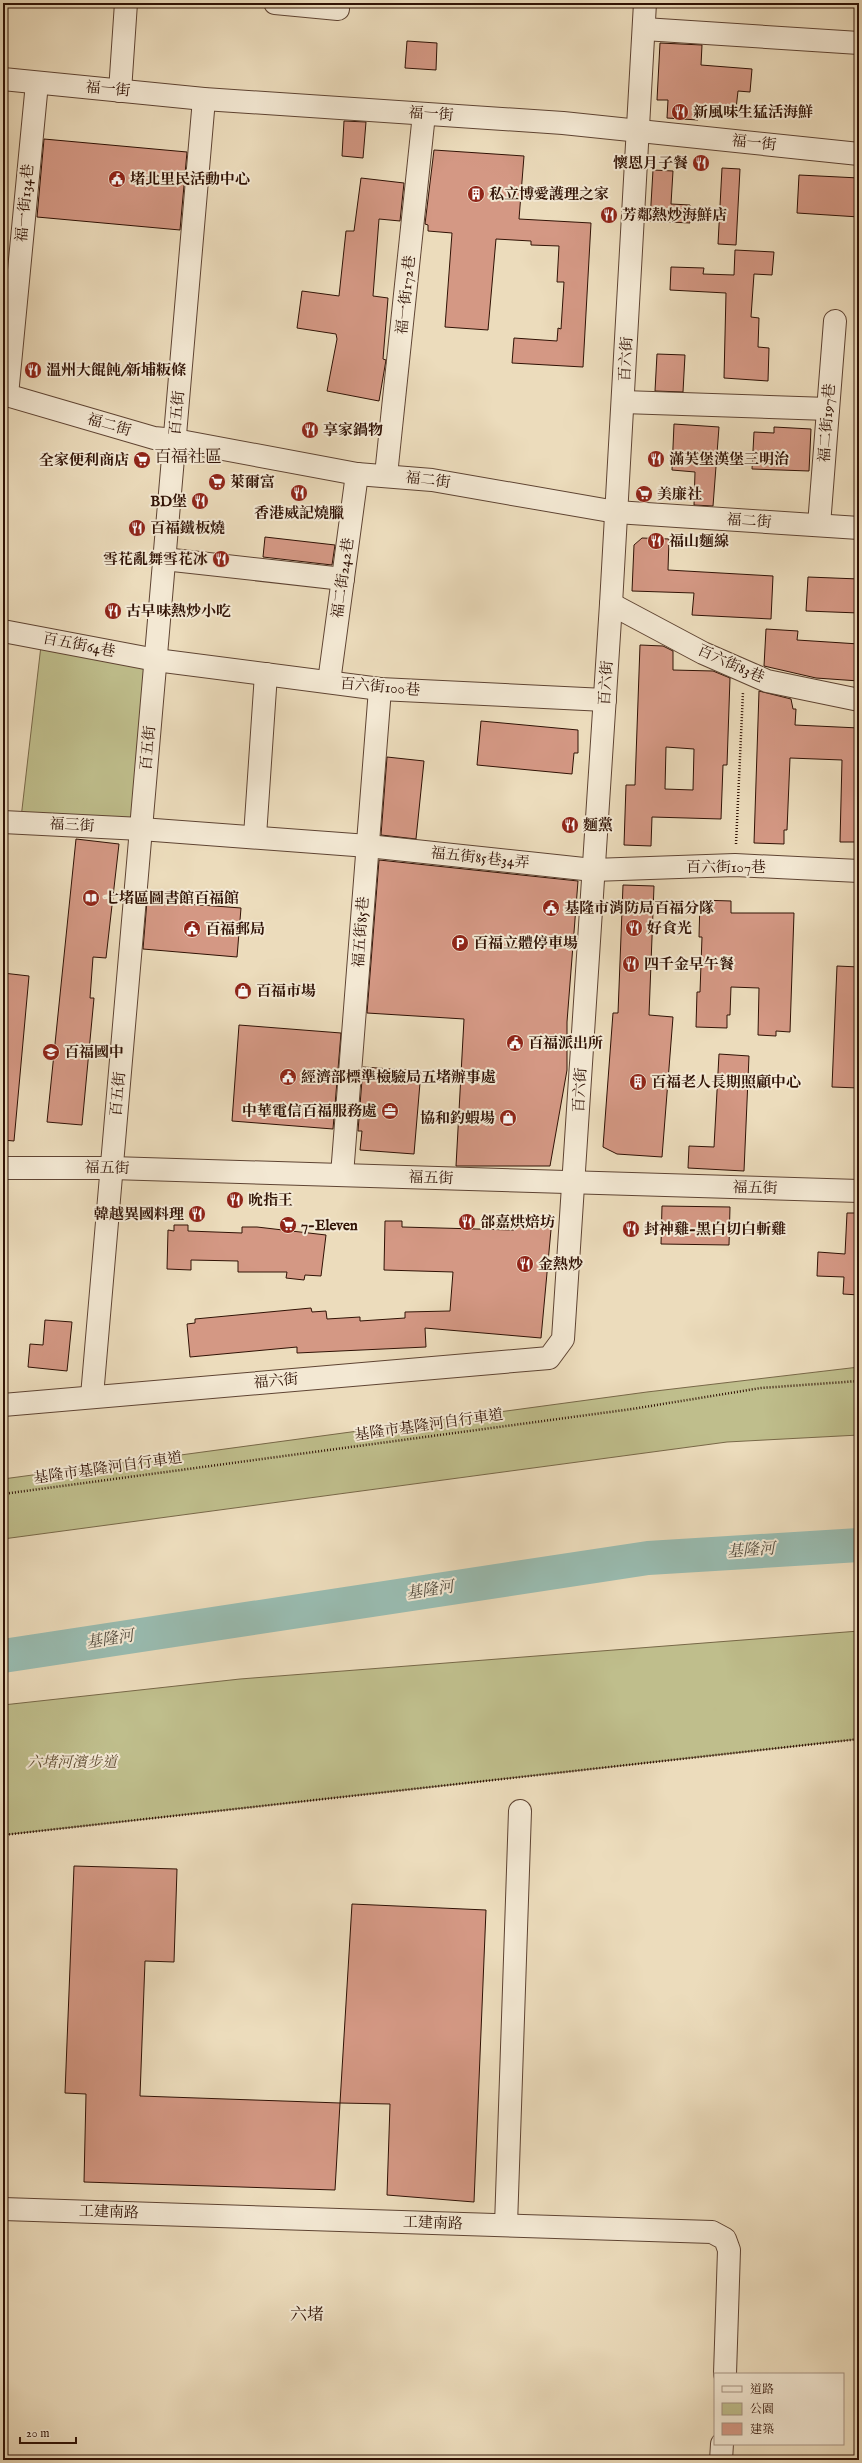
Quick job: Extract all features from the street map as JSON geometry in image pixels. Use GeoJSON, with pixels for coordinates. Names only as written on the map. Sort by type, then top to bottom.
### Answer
{"type":"FeatureCollection","features":[{"type":"Feature","properties":{"kind":"street"},"geometry":{"type":"LineString","coordinates":[[120,91],[126,3]]}},
{"type":"Feature","properties":{"kind":"street"},"geometry":{"type":"LineString","coordinates":[[275,3],[338,9]]}},
{"type":"Feature","properties":{"kind":"street","name":"百六街"},"geometry":{"type":"LineString","coordinates":[[549,1358],[563,1339],[574,1184],[611,604],[639,132],[645,3]]}},
{"type":"Feature","properties":{"kind":"street"},"geometry":{"type":"LineString","coordinates":[[644,28],[859,44]]}},
{"type":"Feature","properties":{"kind":"street","name":"福一街"},"geometry":{"type":"LineString","coordinates":[[3,80],[204,99],[563,123],[859,154]]}},
{"type":"Feature","properties":{"kind":"street","name":"福一街134巷"},"geometry":{"type":"LineString","coordinates":[[5,395],[37,83]]}},
{"type":"Feature","properties":{"kind":"street","name":"百五街"},"geometry":{"type":"LineString","coordinates":[[92,1396],[204,99]]}},
{"type":"Feature","properties":{"kind":"street","name":"福一街172巷"},"geometry":{"type":"LineString","coordinates":[[386,475],[424,114]]}},
{"type":"Feature","properties":{"kind":"street","name":"福二街197巷"},"geometry":{"type":"LineString","coordinates":[[819,525],[835,321]]}},
{"type":"Feature","properties":{"kind":"street","name":"福二街"},"geometry":{"type":"LineString","coordinates":[[5,395],[154,438],[174,440],[357,474],[386,475],[432,480],[616,512],[859,528]]}},
{"type":"Feature","properties":{"kind":"street"},"geometry":{"type":"LineString","coordinates":[[623,402],[828,409]]}},
{"type":"Feature","properties":{"kind":"street","name":"福二街242巷"},"geometry":{"type":"LineString","coordinates":[[329,682],[357,474]]}},
{"type":"Feature","properties":{"kind":"street"},"geometry":{"type":"LineString","coordinates":[[164,559],[343,579]]}},
{"type":"Feature","properties":{"kind":"street","name":"百六街83巷"},"geometry":{"type":"LineString","coordinates":[[611,604],[703,653],[767,681],[859,700]]}},
{"type":"Feature","properties":{"kind":"street","name":"百五街64巷"},"geometry":{"type":"LineString","coordinates":[[3,631],[156,660]]}},
{"type":"Feature","properties":{"kind":"street","name":"百六街100巷"},"geometry":{"type":"LineString","coordinates":[[156,660],[380,689],[605,700]]}},
{"type":"Feature","properties":{"kind":"street"},"geometry":{"type":"LineString","coordinates":[[255,836],[266,674]]}},
{"type":"Feature","properties":{"kind":"street","name":"福五街85巷"},"geometry":{"type":"LineString","coordinates":[[342,1175],[380,689]]}},
{"type":"Feature","properties":{"kind":"street","name":"福三街"},"geometry":{"type":"LineString","coordinates":[[3,822],[255,836]]}},
{"type":"Feature","properties":{"kind":"street","name":"福五街85巷34弄"},"geometry":{"type":"LineString","coordinates":[[255,836],[368,846],[593,870]]}},
{"type":"Feature","properties":{"kind":"street","name":"百六街107巷"},"geometry":{"type":"LineString","coordinates":[[593,870],[735,865],[859,871]]}},
{"type":"Feature","properties":{"kind":"street","name":"福五街"},"geometry":{"type":"LineString","coordinates":[[3,1168],[112,1168],[574,1184],[859,1191]]}},
{"type":"Feature","properties":{"kind":"street","name":"福六街"},"geometry":{"type":"LineString","coordinates":[[3,1405],[92,1396],[549,1358]]}},
{"type":"Feature","properties":{"kind":"street"},"geometry":{"type":"LineString","coordinates":[[506,2226],[520,1811]]}},
{"type":"Feature","properties":{"kind":"street","name":"工建南路"},"geometry":{"type":"LineString","coordinates":[[3,2209],[712,2232],[725,2239],[729,2250],[725,2373]]}},
{"type":"Feature","properties":{"kind":"street"},"geometry":{"type":"LineString","coordinates":[[721,2460],[722,2445]]}},
{"type":"Feature","properties":{"kind":"path"},"geometry":{"type":"LineString","coordinates":[[735,865],[744,671]]}},
{"type":"Feature","properties":{"kind":"path","name":"基隆市基隆河自行車道"},"geometry":{"type":"LineString","coordinates":[[3,1494],[632,1409],[760,1388],[859,1381]]}},
{"type":"Feature","properties":{"kind":"path"},"geometry":{"type":"LineString","coordinates":[[3,1835],[859,1739]]}},
{"type":"Feature","properties":{"kind":"green space"},"geometry":{"type":"Polygon","coordinates":[[[42,637],[156,660],[141,829],[21,818],[42,637]]]}},
{"type":"Feature","properties":{"kind":"green space"},"geometry":{"type":"Polygon","coordinates":[[[859,1367],[859,1435],[727,1442],[3,1539],[3,1479],[647,1392],[859,1367]]]}},
{"type":"Feature","properties":{"kind":"green space","name":"六堵河濱步道"},"geometry":{"type":"Polygon","coordinates":[[[859,1631],[859,1739],[3,1835],[3,1705],[240,1679],[859,1631]]]}},
{"type":"Feature","properties":{"kind":"building"},"geometry":{"type":"Polygon","coordinates":[[[407,41],[437,43],[436,70],[405,68],[407,41]]]}},
{"type":"Feature","properties":{"kind":"building"},"geometry":{"type":"Polygon","coordinates":[[[660,43],[702,45],[701,65],[752,69],[750,92],[738,91],[736,109],[699,106],[698,120],[667,118],[668,100],[657,100],[660,43]]]}},
{"type":"Feature","properties":{"kind":"building"},"geometry":{"type":"Polygon","coordinates":[[[344,121],[366,122],[363,158],[342,156],[344,121]]]}},
{"type":"Feature","properties":{"kind":"building"},"geometry":{"type":"Polygon","coordinates":[[[44,139],[187,152],[180,230],[37,217],[44,139]]]}},
{"type":"Feature","properties":{"kind":"building"},"geometry":{"type":"Polygon","coordinates":[[[434,150],[524,156],[519,219],[591,223],[583,367],[512,363],[514,338],[557,341],[558,328],[561,329],[564,282],[557,282],[559,246],[531,245],[531,241],[496,239],[488,330],[445,327],[452,233],[428,231],[428,225],[425,224],[434,150]]]}},
{"type":"Feature","properties":{"kind":"building"},"geometry":{"type":"Polygon","coordinates":[[[722,168],[740,169],[736,245],[718,244],[722,168]]]}},
{"type":"Feature","properties":{"kind":"building"},"geometry":{"type":"Polygon","coordinates":[[[653,170],[673,171],[671,204],[690,205],[690,223],[650,221],[653,170]]]}},
{"type":"Feature","properties":{"kind":"building"},"geometry":{"type":"Polygon","coordinates":[[[799,175],[859,178],[859,217],[797,213],[799,175]]]}},
{"type":"Feature","properties":{"kind":"building"},"geometry":{"type":"Polygon","coordinates":[[[361,178],[404,183],[400,221],[379,219],[373,296],[388,298],[383,359],[386,360],[379,401],[327,391],[337,339],[336,334],[297,328],[302,291],[339,296],[346,231],[354,231],[361,178]]]}},
{"type":"Feature","properties":{"kind":"building"},"geometry":{"type":"Polygon","coordinates":[[[735,250],[774,252],[772,275],[754,274],[751,317],[759,318],[758,347],[769,348],[768,381],[724,378],[726,293],[670,290],[671,267],[704,268],[703,274],[734,275],[735,250]]]}},
{"type":"Feature","properties":{"kind":"building"},"geometry":{"type":"Polygon","coordinates":[[[657,354],[685,355],[683,392],[655,391],[657,354]]]}},
{"type":"Feature","properties":{"kind":"building"},"geometry":{"type":"Polygon","coordinates":[[[674,424],[719,427],[713,506],[694,505],[695,472],[672,470],[674,424]]]}},
{"type":"Feature","properties":{"kind":"building"},"geometry":{"type":"Polygon","coordinates":[[[774,427],[811,429],[809,471],[752,469],[754,432],[774,433],[774,427]]]}},
{"type":"Feature","properties":{"kind":"building"},"geometry":{"type":"Polygon","coordinates":[[[265,537],[335,545],[332,565],[263,557],[265,537]]]}},
{"type":"Feature","properties":{"kind":"building"},"geometry":{"type":"Polygon","coordinates":[[[642,538],[669,539],[668,570],[773,576],[771,619],[692,615],[694,593],[632,591],[634,545],[642,538]]]}},
{"type":"Feature","properties":{"kind":"building"},"geometry":{"type":"Polygon","coordinates":[[[808,577],[859,579],[859,613],[806,611],[808,577]]]}},
{"type":"Feature","properties":{"kind":"building"},"geometry":{"type":"Polygon","coordinates":[[[766,629],[798,631],[797,640],[859,644],[859,681],[816,678],[764,666],[766,629]]]}},
{"type":"Feature","properties":{"kind":"building"},"geometry":{"type":"Polygon","coordinates":[[[640,645],[663,646],[673,651],[673,670],[713,671],[730,678],[727,765],[723,765],[721,819],[652,817],[651,846],[624,845],[626,785],[635,785],[640,645]],[[666,747],[665,789],[693,790],[694,749],[666,747]]]}},
{"type":"Feature","properties":{"kind":"building"},"geometry":{"type":"Polygon","coordinates":[[[759,691],[791,699],[793,709],[796,709],[795,725],[859,728],[859,842],[840,842],[842,760],[790,758],[787,830],[784,830],[784,844],[754,843],[759,691]]]}},
{"type":"Feature","properties":{"kind":"building"},"geometry":{"type":"Polygon","coordinates":[[[481,721],[578,730],[578,753],[574,753],[572,774],[477,765],[481,721]]]}},
{"type":"Feature","properties":{"kind":"building"},"geometry":{"type":"Polygon","coordinates":[[[387,757],[424,761],[416,839],[381,835],[387,757]]]}},
{"type":"Feature","properties":{"kind":"building"},"geometry":{"type":"Polygon","coordinates":[[[76,839],[119,844],[106,958],[93,957],[90,998],[94,998],[82,1125],[47,1122],[76,839]]]}},
{"type":"Feature","properties":{"kind":"building"},"geometry":{"type":"Polygon","coordinates":[[[379,860],[578,881],[567,1022],[567,1070],[550,1166],[456,1166],[464,1019],[367,1013],[379,860]]]}},
{"type":"Feature","properties":{"kind":"building","name":"百福老人長期照顧中心"},"geometry":{"type":"Polygon","coordinates":[[[623,885],[654,886],[649,1015],[673,1017],[662,1157],[617,1154],[603,1147],[613,1013],[618,1013],[623,885]]]}},
{"type":"Feature","properties":{"kind":"building"},"geometry":{"type":"Polygon","coordinates":[[[700,900],[731,901],[731,913],[794,913],[790,1032],[776,1031],[776,1036],[758,1035],[759,988],[731,987],[730,1015],[727,1015],[727,1028],[696,1027],[697,992],[700,992],[702,937],[699,937],[700,900]]]}},
{"type":"Feature","properties":{"kind":"building","name":"百福郵局"},"geometry":{"type":"Polygon","coordinates":[[[147,901],[241,908],[237,957],[143,949],[147,901]]]}},
{"type":"Feature","properties":{"kind":"building"},"geometry":{"type":"Polygon","coordinates":[[[837,966],[859,967],[859,1088],[832,1087],[837,966]]]}},
{"type":"Feature","properties":{"kind":"building"},"geometry":{"type":"Polygon","coordinates":[[[3,973],[29,976],[14,1141],[3,1140],[3,973]]]}},
{"type":"Feature","properties":{"kind":"building","name":"經濟部標準檢驗局五堵辦事處"},"geometry":{"type":"Polygon","coordinates":[[[239,1025],[341,1033],[333,1129],[232,1121],[239,1025]]]}},
{"type":"Feature","properties":{"kind":"building"},"geometry":{"type":"Polygon","coordinates":[[[719,1054],[749,1056],[744,1171],[688,1168],[689,1146],[714,1147],[719,1054]]]}},
{"type":"Feature","properties":{"kind":"building","name":"中華電信百福服務處"},"geometry":{"type":"Polygon","coordinates":[[[363,1067],[421,1071],[414,1154],[360,1150],[362,1131],[358,1131],[363,1067]]]}},
{"type":"Feature","properties":{"kind":"building"},"geometry":{"type":"Polygon","coordinates":[[[662,1206],[730,1207],[729,1245],[661,1244],[662,1206]]]}},
{"type":"Feature","properties":{"kind":"building"},"geometry":{"type":"Polygon","coordinates":[[[847,1213],[859,1213],[859,1295],[843,1294],[844,1277],[817,1276],[818,1252],[845,1254],[847,1213]]]}},
{"type":"Feature","properties":{"kind":"building"},"geometry":{"type":"Polygon","coordinates":[[[515,1216],[552,1219],[541,1338],[425,1328],[426,1347],[297,1353],[297,1347],[190,1357],[187,1324],[195,1323],[195,1319],[311,1308],[312,1312],[326,1311],[327,1319],[360,1317],[360,1321],[405,1318],[405,1312],[450,1311],[453,1272],[384,1270],[385,1221],[402,1221],[402,1227],[514,1230],[515,1216]]]}},
{"type":"Feature","properties":{"kind":"building"},"geometry":{"type":"Polygon","coordinates":[[[174,1225],[188,1225],[188,1231],[242,1233],[242,1227],[257,1227],[326,1235],[321,1276],[305,1275],[304,1280],[286,1278],[287,1272],[238,1272],[238,1261],[191,1260],[191,1270],[167,1269],[168,1230],[174,1231],[174,1225]]]}},
{"type":"Feature","properties":{"kind":"building"},"geometry":{"type":"Polygon","coordinates":[[[45,1320],[72,1322],[67,1371],[28,1367],[30,1344],[43,1345],[45,1320]]]}},
{"type":"Feature","properties":{"kind":"building"},"geometry":{"type":"Polygon","coordinates":[[[74,1866],[177,1869],[174,1962],[145,1961],[140,2096],[340,2103],[335,2190],[84,2182],[86,2094],[65,2093],[74,1866]]]}},
{"type":"Feature","properties":{"kind":"building"},"geometry":{"type":"Polygon","coordinates":[[[352,1904],[486,1910],[474,2202],[387,2195],[390,2104],[340,2103],[352,1904]]]}},
{"type":"Feature","properties":{"kind":"waterway","name":"基隆河"},"geometry":{"type":"LineString","coordinates":[[3,1656],[648,1558],[859,1545]]}},
{"type":"Feature","properties":{"kind":"place","name":"新風味生猛活海鮮"},"geometry":{"type":"Point","coordinates":[680,112]}},
{"type":"Feature","properties":{"kind":"place","name":"懷恩月子餐"},"geometry":{"type":"Point","coordinates":[701,163]}},
{"type":"Feature","properties":{"kind":"place","name":"堵北里民活動中心"},"geometry":{"type":"Point","coordinates":[117,179]}},
{"type":"Feature","properties":{"kind":"place","name":"私立博愛護理之家"},"geometry":{"type":"Point","coordinates":[476,194]}},
{"type":"Feature","properties":{"kind":"place","name":"芳鄰熱炒海鮮店"},"geometry":{"type":"Point","coordinates":[609,215]}},
{"type":"Feature","properties":{"kind":"place","name":"溫州大餛飩/新埔粄條"},"geometry":{"type":"Point","coordinates":[33,370]}},
{"type":"Feature","properties":{"kind":"place","name":"享家鍋物"},"geometry":{"type":"Point","coordinates":[310,430]}},
{"type":"Feature","properties":{"kind":"place","name":"滿芙堡漢堡三明治"},"geometry":{"type":"Point","coordinates":[656,459]}},
{"type":"Feature","properties":{"kind":"place","name":"全家便利商店"},"geometry":{"type":"Point","coordinates":[142,460]}},
{"type":"Feature","properties":{"kind":"place","name":"萊爾富"},"geometry":{"type":"Point","coordinates":[217,482]}},
{"type":"Feature","properties":{"kind":"place","name":"香港威記燒臘"},"geometry":{"type":"Point","coordinates":[299,493]}},
{"type":"Feature","properties":{"kind":"place","name":"美廉社"},"geometry":{"type":"Point","coordinates":[644,494]}},
{"type":"Feature","properties":{"kind":"place","name":"BD堡"},"geometry":{"type":"Point","coordinates":[200,501]}},
{"type":"Feature","properties":{"kind":"place","name":"百福鐵板燒"},"geometry":{"type":"Point","coordinates":[137,528]}},
{"type":"Feature","properties":{"kind":"place","name":"福山麵線"},"geometry":{"type":"Point","coordinates":[656,541]}},
{"type":"Feature","properties":{"kind":"place","name":"雪花亂舞雪花冰"},"geometry":{"type":"Point","coordinates":[221,559]}},
{"type":"Feature","properties":{"kind":"place","name":"古早味熱炒小吃"},"geometry":{"type":"Point","coordinates":[113,611]}},
{"type":"Feature","properties":{"kind":"place","name":"麵黨"},"geometry":{"type":"Point","coordinates":[570,825]}},
{"type":"Feature","properties":{"kind":"place","name":"七堵區圖書館百福館"},"geometry":{"type":"Point","coordinates":[91,898]}},
{"type":"Feature","properties":{"kind":"place","name":"基隆市消防局百福分隊"},"geometry":{"type":"Point","coordinates":[551,908]}},
{"type":"Feature","properties":{"kind":"place","name":"好食光"},"geometry":{"type":"Point","coordinates":[634,928]}},
{"type":"Feature","properties":{"kind":"place","name":"百福郵局"},"geometry":{"type":"Point","coordinates":[192,929]}},
{"type":"Feature","properties":{"kind":"place","name":"百福立體停車場"},"geometry":{"type":"Point","coordinates":[460,943]}},
{"type":"Feature","properties":{"kind":"place","name":"四千金早午餐"},"geometry":{"type":"Point","coordinates":[631,964]}},
{"type":"Feature","properties":{"kind":"place","name":"百福市場"},"geometry":{"type":"Point","coordinates":[243,991]}},
{"type":"Feature","properties":{"kind":"place","name":"百福派出所"},"geometry":{"type":"Point","coordinates":[515,1043]}},
{"type":"Feature","properties":{"kind":"place","name":"百福國中"},"geometry":{"type":"Point","coordinates":[51,1052]}},
{"type":"Feature","properties":{"kind":"place","name":"經濟部標準檢驗局五堵辦事處"},"geometry":{"type":"Point","coordinates":[288,1077]}},
{"type":"Feature","properties":{"kind":"place","name":"百福老人長期照顧中心"},"geometry":{"type":"Point","coordinates":[638,1082]}},
{"type":"Feature","properties":{"kind":"place","name":"中華電信百福服務處"},"geometry":{"type":"Point","coordinates":[390,1111]}},
{"type":"Feature","properties":{"kind":"place","name":"協和釣蝦場"},"geometry":{"type":"Point","coordinates":[508,1118]}},
{"type":"Feature","properties":{"kind":"place","name":"吮指王"},"geometry":{"type":"Point","coordinates":[235,1200]}},
{"type":"Feature","properties":{"kind":"place","name":"韓越異國料理"},"geometry":{"type":"Point","coordinates":[197,1214]}},
{"type":"Feature","properties":{"kind":"place","name":"郃嘉烘焙坊"},"geometry":{"type":"Point","coordinates":[467,1222]}},
{"type":"Feature","properties":{"kind":"place","name":"7-Eleven"},"geometry":{"type":"Point","coordinates":[288,1225]}},
{"type":"Feature","properties":{"kind":"place","name":"封神雞-黑白切白斬雞"},"geometry":{"type":"Point","coordinates":[631,1229]}},
{"type":"Feature","properties":{"kind":"place","name":"金熱炒"},"geometry":{"type":"Point","coordinates":[525,1264]}},
{"type":"Feature","properties":{"kind":"district","name":"百福社區"},"geometry":{"type":"Point","coordinates":[188,457]}},
{"type":"Feature","properties":{"kind":"district","name":"六堵"},"geometry":{"type":"Point","coordinates":[307,2315]}}]}
